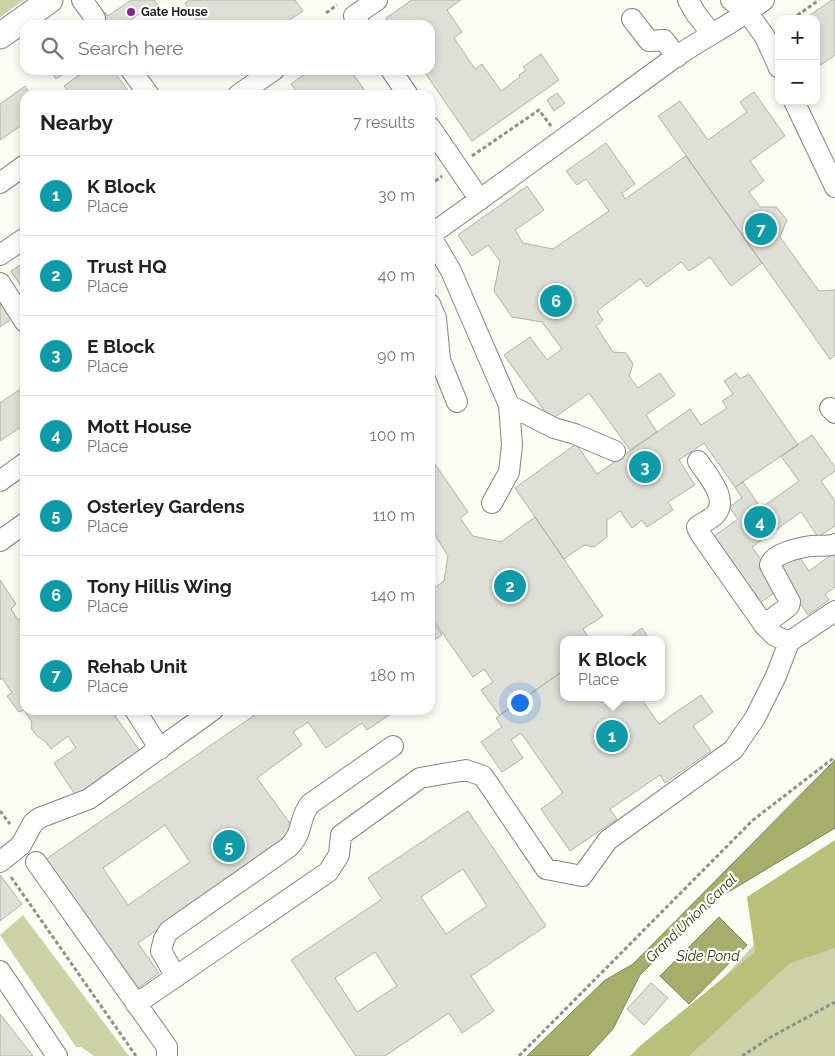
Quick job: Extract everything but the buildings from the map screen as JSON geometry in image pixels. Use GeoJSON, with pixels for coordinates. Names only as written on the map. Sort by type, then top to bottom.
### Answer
{"type":"FeatureCollection","features":[{"type":"Feature","properties":{"kind":"main road"},"geometry":{"type":"LineString","coordinates":[[22,20],[50,0]]}},
{"type":"Feature","properties":{"kind":"main road"},"geometry":{"type":"LineString","coordinates":[[0,36],[20,22]]}},
{"type":"Feature","properties":{"kind":"street"},"geometry":{"type":"LineString","coordinates":[[82,0],[95,18]]}},
{"type":"Feature","properties":{"kind":"street"},"geometry":{"type":"LineString","coordinates":[[344,16],[376,0]]}},
{"type":"Feature","properties":{"kind":"street"},"geometry":{"type":"LineString","coordinates":[[688,0],[696,14],[712,34]]}},
{"type":"Feature","properties":{"kind":"street"},"geometry":{"type":"LineString","coordinates":[[731,0],[748,13],[765,36],[776,60]]}},
{"type":"Feature","properties":{"kind":"street"},"geometry":{"type":"LineString","coordinates":[[435,232],[677,56],[748,13],[764,0]]}},
{"type":"Feature","properties":{"kind":"street"},"geometry":{"type":"LineString","coordinates":[[632,19],[649,41],[664,40],[677,56]]}},
{"type":"Feature","properties":{"kind":"street"},"geometry":{"type":"LineString","coordinates":[[134,75],[145,90]]}},
{"type":"Feature","properties":{"kind":"street"},"geometry":{"type":"LineString","coordinates":[[394,75],[405,90]]}},
{"type":"Feature","properties":{"kind":"street"},"geometry":{"type":"LineString","coordinates":[[248,90],[274,77]]}},
{"type":"Feature","properties":{"kind":"street"},"geometry":{"type":"LineString","coordinates":[[796,105],[835,186]]}},
{"type":"Feature","properties":{"kind":"street"},"geometry":{"type":"LineString","coordinates":[[435,134],[480,200]]}},
{"type":"Feature","properties":{"kind":"street"},"geometry":{"type":"LineString","coordinates":[[0,182],[20,168]]}},
{"type":"Feature","properties":{"kind":"street"},"geometry":{"type":"LineString","coordinates":[[0,255],[20,241]]}},
{"type":"Feature","properties":{"kind":"street"},"geometry":{"type":"LineString","coordinates":[[435,244],[451,271],[509,405],[512,445],[508,472],[492,503]]}},
{"type":"Feature","properties":{"kind":"street"},"geometry":{"type":"LineString","coordinates":[[0,283],[20,314]]}},
{"type":"Feature","properties":{"kind":"street"},"geometry":{"type":"LineString","coordinates":[[435,316],[435,330]]}},
{"type":"Feature","properties":{"kind":"street"},"geometry":{"type":"LineString","coordinates":[[435,344],[457,402]]}},
{"type":"Feature","properties":{"kind":"street"},"geometry":{"type":"LineString","coordinates":[[509,405],[554,428],[575,434],[615,451]]}},
{"type":"Feature","properties":{"kind":"street"},"geometry":{"type":"LineString","coordinates":[[698,461],[717,489],[720,506],[715,515],[697,527],[701,535],[764,625],[775,636],[789,642]]}},
{"type":"Feature","properties":{"kind":"street"},"geometry":{"type":"LineString","coordinates":[[0,481],[20,467]]}},
{"type":"Feature","properties":{"kind":"street"},"geometry":{"type":"LineString","coordinates":[[0,541],[20,527]]}},
{"type":"Feature","properties":{"kind":"street"},"geometry":{"type":"LineString","coordinates":[[764,625],[789,606],[790,602],[770,565],[772,560],[777,555],[811,546],[835,544]]}},
{"type":"Feature","properties":{"kind":"street"},"geometry":{"type":"LineString","coordinates":[[136,1004],[328,872],[339,855],[341,835],[420,778],[466,770],[483,776],[546,869],[582,876],[608,840],[733,750],[755,718],[776,676],[789,642],[835,611]]}},
{"type":"Feature","properties":{"kind":"street"},"geometry":{"type":"LineString","coordinates":[[138,715],[160,748]]}},
{"type":"Feature","properties":{"kind":"street"},"geometry":{"type":"LineString","coordinates":[[0,862],[21,845],[33,823],[39,818],[88,800],[206,715]]}},
{"type":"Feature","properties":{"kind":"street"},"geometry":{"type":"LineString","coordinates":[[176,977],[161,951],[164,939],[169,931],[289,847],[296,840],[300,832],[304,812],[310,804],[393,746]]}},
{"type":"Feature","properties":{"kind":"street"},"geometry":{"type":"LineString","coordinates":[[36,862],[167,1047],[168,1056]]}},
{"type":"Feature","properties":{"kind":"street"},"geometry":{"type":"LineString","coordinates":[[0,971],[57,1056]]}},
{"type":"Feature","properties":{"kind":"path"},"geometry":{"type":"LineString","coordinates":[[798,15],[819,0]]}},
{"type":"Feature","properties":{"kind":"path"},"geometry":{"type":"LineString","coordinates":[[435,181],[539,110],[561,140]]}},
{"type":"Feature","properties":{"kind":"path"},"geometry":{"type":"LineString","coordinates":[[519,1056],[753,820],[835,757]]}},
{"type":"Feature","properties":{"kind":"path"},"geometry":{"type":"LineString","coordinates":[[0,811],[14,830]]}},
{"type":"Feature","properties":{"kind":"path"},"geometry":{"type":"LineString","coordinates":[[0,862],[136,1056]]}},
{"type":"Feature","properties":{"kind":"path"},"geometry":{"type":"LineString","coordinates":[[742,1056],[834,1003]]}},
{"type":"Feature","properties":{"kind":"shaded area"},"geometry":{"type":"Polygon","coordinates":[[[0,0],[24,0],[0,17],[0,0]]]}},
{"type":"Feature","properties":{"kind":"shaded area"},"geometry":{"type":"Polygon","coordinates":[[[835,840],[835,948],[790,963],[689,1056],[630,1056],[755,952],[747,897],[835,840]]]}},
{"type":"Feature","properties":{"kind":"shaded area"},"geometry":{"type":"Polygon","coordinates":[[[835,879],[835,1056],[651,1056],[765,933],[835,879]]]}},
{"type":"Feature","properties":{"kind":"shaded area"},"geometry":{"type":"Polygon","coordinates":[[[23,915],[129,1056],[94,1056],[81,1047],[76,1047],[0,935],[23,915]]]}},
{"type":"Feature","properties":{"kind":"water","name":"Grand Union Canal"},"geometry":{"type":"Polygon","coordinates":[[[835,760],[835,828],[720,897],[640,975],[613,1029],[588,1056],[527,1056],[604,981],[633,964],[835,760]]]}},
{"type":"Feature","properties":{"kind":"water","name":"Side Pond"},"geometry":{"type":"Polygon","coordinates":[[[719,917],[747,945],[689,1004],[660,976],[719,917]]]}},
{"type":"Feature","properties":{"kind":"place","name":"Gate House"},"geometry":{"type":"Point","coordinates":[131,12]}},
{"type":"Feature","properties":{"kind":"place","name":"Rehab Unit"},"geometry":{"type":"Point","coordinates":[761,229]}},
{"type":"Feature","properties":{"kind":"place","name":"Tony Hillis Wing"},"geometry":{"type":"Point","coordinates":[556,301]}},
{"type":"Feature","properties":{"kind":"place","name":"E Block"},"geometry":{"type":"Point","coordinates":[645,467]}},
{"type":"Feature","properties":{"kind":"place","name":"Mott House"},"geometry":{"type":"Point","coordinates":[760,522]}},
{"type":"Feature","properties":{"kind":"place","name":"Trust HQ"},"geometry":{"type":"Point","coordinates":[510,586]}},
{"type":"Feature","properties":{"kind":"place","name":"K Block"},"geometry":{"type":"Point","coordinates":[612,736]}},
{"type":"Feature","properties":{"kind":"place","name":"Osterley Gardens"},"geometry":{"type":"Point","coordinates":[229,846]}}]}
